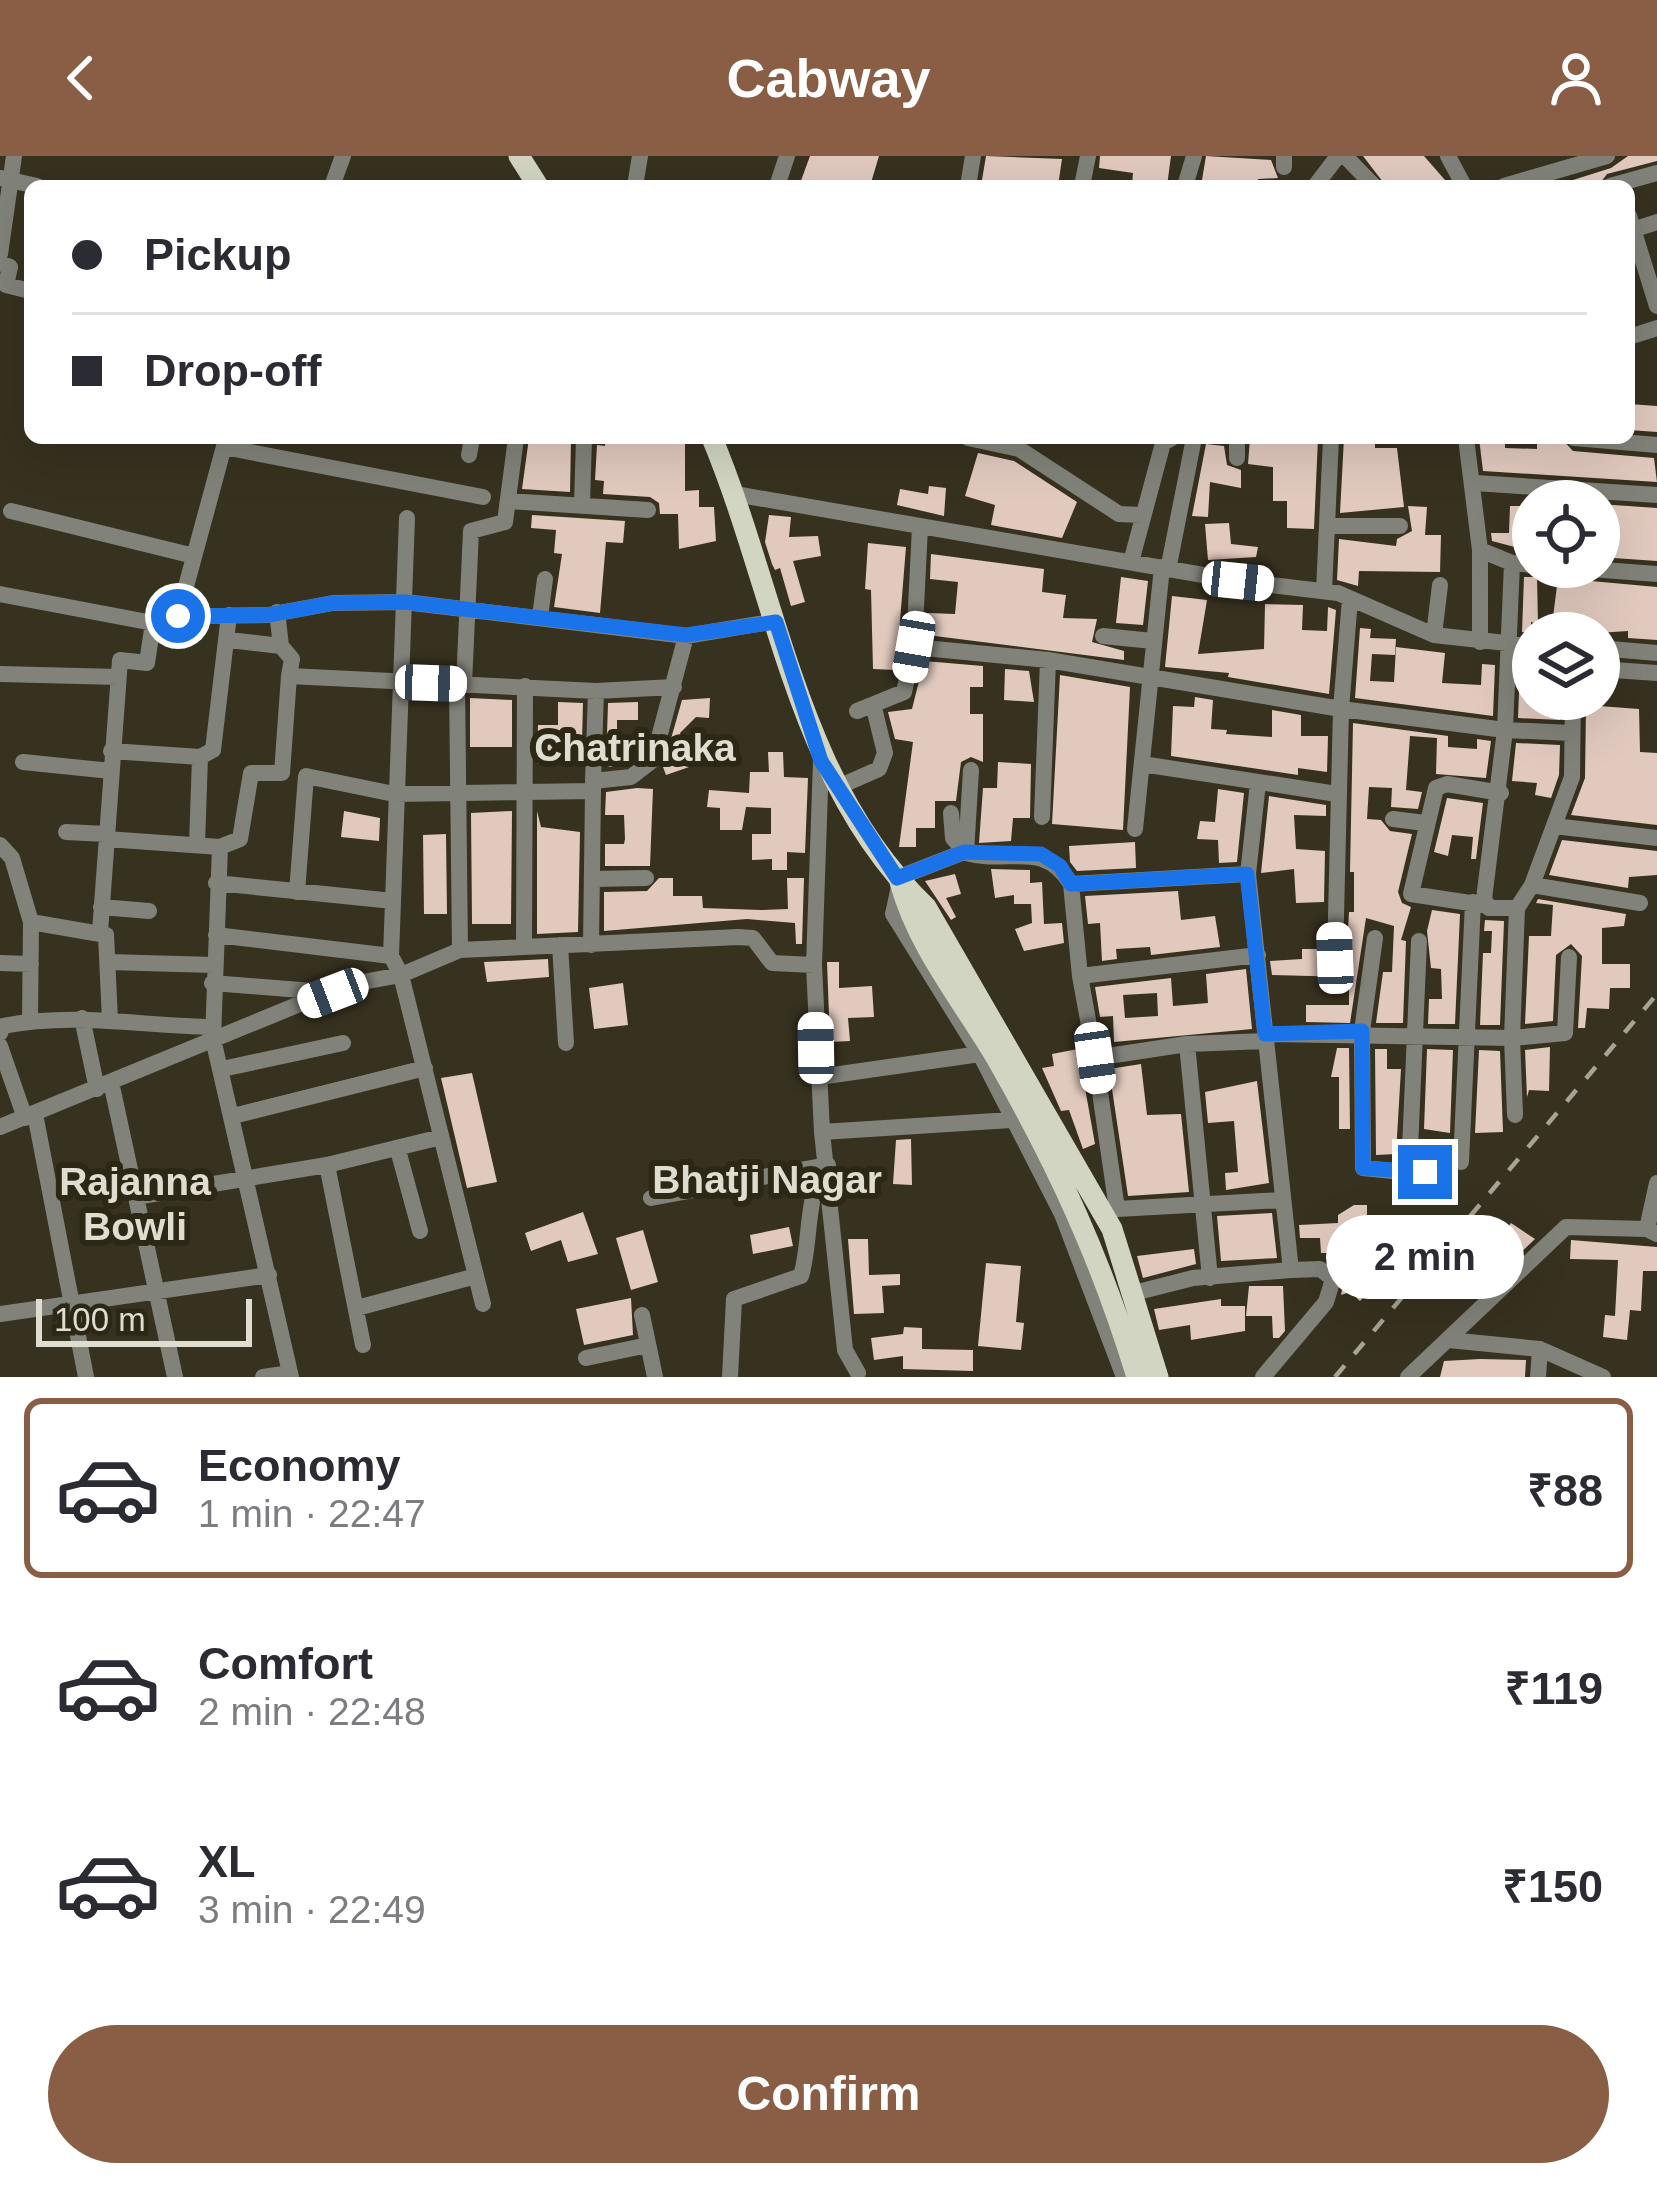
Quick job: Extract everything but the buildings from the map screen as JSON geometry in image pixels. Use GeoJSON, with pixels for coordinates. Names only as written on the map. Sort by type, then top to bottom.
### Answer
{"type":"FeatureCollection","features":[{"type":"Feature","properties":{"kind":"main road"},"geometry":{"type":"LineString","coordinates":[[714,444],[821,761],[1112,1228],[1158,1377]]}},
{"type":"Feature","properties":{"kind":"main road"},"geometry":{"type":"LineString","coordinates":[[918,912],[1091,1238],[1137,1377]]}},
{"type":"Feature","properties":{"kind":"street"},"geometry":{"type":"LineString","coordinates":[[14,156],[5,178],[0,258],[10,267],[6,285],[24,290]]}},
{"type":"Feature","properties":{"kind":"street"},"geometry":{"type":"LineString","coordinates":[[1320,180],[1342,156],[1368,180]]}},
{"type":"Feature","properties":{"kind":"street"},"geometry":{"type":"LineString","coordinates":[[1515,180],[1543,164],[1609,156]]}},
{"type":"Feature","properties":{"kind":"street"},"geometry":{"type":"LineString","coordinates":[[1635,237],[1653,277],[1657,306]]}},
{"type":"Feature","properties":{"kind":"street"},"geometry":{"type":"LineString","coordinates":[[178,616],[224,444]]}},
{"type":"Feature","properties":{"kind":"street"},"geometry":{"type":"LineString","coordinates":[[235,444],[483,496]]}},
{"type":"Feature","properties":{"kind":"street"},"geometry":{"type":"LineString","coordinates":[[460,950],[457,795],[471,531],[500,528],[516,444]]}},
{"type":"Feature","properties":{"kind":"street"},"geometry":{"type":"LineString","coordinates":[[582,504],[584,444]]}},
{"type":"Feature","properties":{"kind":"street"},"geometry":{"type":"LineString","coordinates":[[1020,444],[1119,514],[1141,515]]}},
{"type":"Feature","properties":{"kind":"street"},"geometry":{"type":"LineString","coordinates":[[1131,562],[1163,444]]}},
{"type":"Feature","properties":{"kind":"street"},"geometry":{"type":"LineString","coordinates":[[1135,829],[1153,641],[1193,444]]}},
{"type":"Feature","properties":{"kind":"street"},"geometry":{"type":"LineString","coordinates":[[1237,444],[1237,458]]}},
{"type":"Feature","properties":{"kind":"street"},"geometry":{"type":"LineString","coordinates":[[1324,591],[1331,444]]}},
{"type":"Feature","properties":{"kind":"street"},"geometry":{"type":"LineString","coordinates":[[1467,444],[1480,550],[1480,642]]}},
{"type":"Feature","properties":{"kind":"street"},"geometry":{"type":"LineString","coordinates":[[1475,483],[1657,495]]}},
{"type":"Feature","properties":{"kind":"street"},"geometry":{"type":"LineString","coordinates":[[735,494],[1324,591],[1435,634],[1512,652]]}},
{"type":"Feature","properties":{"kind":"street"},"geometry":{"type":"LineString","coordinates":[[508,501],[648,510]]}},
{"type":"Feature","properties":{"kind":"street"},"geometry":{"type":"LineString","coordinates":[[11,511],[194,556]]}},
{"type":"Feature","properties":{"kind":"street"},"geometry":{"type":"LineString","coordinates":[[406,518],[405,682],[394,794],[391,956],[401,975],[483,1304]]}},
{"type":"Feature","properties":{"kind":"street"},"geometry":{"type":"LineString","coordinates":[[1327,526],[1400,526]]}},
{"type":"Feature","properties":{"kind":"street"},"geometry":{"type":"LineString","coordinates":[[838,787],[879,769],[885,753],[866,710],[880,698],[904,692],[914,647],[920,527]]}},
{"type":"Feature","properties":{"kind":"street"},"geometry":{"type":"LineString","coordinates":[[1461,1162],[1463,1035],[1501,793],[1511,563],[1480,550]]}},
{"type":"Feature","properties":{"kind":"street"},"geometry":{"type":"LineString","coordinates":[[1620,571],[1657,574]]}},
{"type":"Feature","properties":{"kind":"street"},"geometry":{"type":"LineString","coordinates":[[540,617],[545,579]]}},
{"type":"Feature","properties":{"kind":"street"},"geometry":{"type":"LineString","coordinates":[[1435,634],[1440,585]]}},
{"type":"Feature","properties":{"kind":"street"},"geometry":{"type":"LineString","coordinates":[[0,594],[153,623],[178,616],[277,612],[333,603],[405,602],[540,617],[584,627],[686,635],[776,622]]}},
{"type":"Feature","properties":{"kind":"street"},"geometry":{"type":"LineString","coordinates":[[1335,958],[1337,794],[1350,599]]}},
{"type":"Feature","properties":{"kind":"street"},"geometry":{"type":"LineString","coordinates":[[277,612],[281,646],[292,659],[283,773]]}},
{"type":"Feature","properties":{"kind":"street"},"geometry":{"type":"LineString","coordinates":[[112,752],[200,758],[214,746],[229,615]]}},
{"type":"Feature","properties":{"kind":"street"},"geometry":{"type":"LineString","coordinates":[[100,932],[120,660],[147,663],[153,623]]}},
{"type":"Feature","properties":{"kind":"street"},"geometry":{"type":"LineString","coordinates":[[65,832],[220,847],[240,839],[251,772],[306,776],[394,794],[526,796],[631,777],[653,760],[686,635]]}},
{"type":"Feature","properties":{"kind":"street"},"geometry":{"type":"LineString","coordinates":[[1103,636],[1153,641]]}},
{"type":"Feature","properties":{"kind":"street"},"geometry":{"type":"LineString","coordinates":[[229,640],[281,646]]}},
{"type":"Feature","properties":{"kind":"street"},"geometry":{"type":"LineString","coordinates":[[1620,644],[1657,643]]}},
{"type":"Feature","properties":{"kind":"street"},"geometry":{"type":"LineString","coordinates":[[914,647],[1048,660],[1341,709],[1505,730],[1571,733]]}},
{"type":"Feature","properties":{"kind":"street"},"geometry":{"type":"LineString","coordinates":[[1620,647],[1657,653]]}},
{"type":"Feature","properties":{"kind":"street"},"geometry":{"type":"LineString","coordinates":[[1505,650],[1512,649]]}},
{"type":"Feature","properties":{"kind":"street"},"geometry":{"type":"LineString","coordinates":[[1042,817],[1048,660]]}},
{"type":"Feature","properties":{"kind":"street"},"geometry":{"type":"LineString","coordinates":[[1620,670],[1657,673]]}},
{"type":"Feature","properties":{"kind":"street"},"geometry":{"type":"LineString","coordinates":[[0,674],[118,677]]}},
{"type":"Feature","properties":{"kind":"street"},"geometry":{"type":"LineString","coordinates":[[289,676],[596,691],[674,687]]}},
{"type":"Feature","properties":{"kind":"street"},"geometry":{"type":"LineString","coordinates":[[524,686],[524,946]]}},
{"type":"Feature","properties":{"kind":"street"},"geometry":{"type":"LineString","coordinates":[[591,945],[596,691]]}},
{"type":"Feature","properties":{"kind":"street"},"geometry":{"type":"LineString","coordinates":[[1515,1114],[1512,1038],[1517,908],[1532,885],[1572,777],[1572,720]]}},
{"type":"Feature","properties":{"kind":"street"},"geometry":{"type":"LineString","coordinates":[[197,845],[200,758]]}},
{"type":"Feature","properties":{"kind":"street"},"geometry":{"type":"LineString","coordinates":[[821,761],[814,965],[819,1078],[845,1350],[854,1376]]}},
{"type":"Feature","properties":{"kind":"street"},"geometry":{"type":"LineString","coordinates":[[23,762],[111,771]]}},
{"type":"Feature","properties":{"kind":"street"},"geometry":{"type":"LineString","coordinates":[[1142,764],[1337,794]]}},
{"type":"Feature","properties":{"kind":"street"},"geometry":{"type":"LineString","coordinates":[[965,853],[971,770]]}},
{"type":"Feature","properties":{"kind":"street"},"geometry":{"type":"LineString","coordinates":[[297,892],[306,776]]}},
{"type":"Feature","properties":{"kind":"street"},"geometry":{"type":"LineString","coordinates":[[1258,783],[1247,874],[1291,1270]]}},
{"type":"Feature","properties":{"kind":"street"},"geometry":{"type":"LineString","coordinates":[[1501,793],[1447,784],[1436,788],[1403,893],[1517,908]]}},
{"type":"Feature","properties":{"kind":"street"},"geometry":{"type":"LineString","coordinates":[[951,813],[953,838],[965,853]]}},
{"type":"Feature","properties":{"kind":"street"},"geometry":{"type":"LineString","coordinates":[[1393,819],[1425,823]]}},
{"type":"Feature","properties":{"kind":"street"},"geometry":{"type":"LineString","coordinates":[[1554,826],[1657,838]]}},
{"type":"Feature","properties":{"kind":"street"},"geometry":{"type":"LineString","coordinates":[[0,844],[12,858],[31,922],[30,1020]]}},
{"type":"Feature","properties":{"kind":"street"},"geometry":{"type":"LineString","coordinates":[[220,847],[212,1033],[291,1375],[263,1377]]}},
{"type":"Feature","properties":{"kind":"street"},"geometry":{"type":"LineString","coordinates":[[1124,1377],[1062,1214],[980,1054],[892,914],[899,880],[965,853],[1041,854],[1060,866],[1071,884],[1080,976],[1117,1209],[1138,1292],[1168,1377]]}},
{"type":"Feature","properties":{"kind":"street"},"geometry":{"type":"LineString","coordinates":[[1071,884],[1247,874]]}},
{"type":"Feature","properties":{"kind":"street"},"geometry":{"type":"LineString","coordinates":[[592,880],[646,878]]}},
{"type":"Feature","properties":{"kind":"street"},"geometry":{"type":"LineString","coordinates":[[216,883],[393,901]]}},
{"type":"Feature","properties":{"kind":"street"},"geometry":{"type":"LineString","coordinates":[[1532,885],[1640,903]]}},
{"type":"Feature","properties":{"kind":"street"},"geometry":{"type":"LineString","coordinates":[[101,907],[149,911]]}},
{"type":"Feature","properties":{"kind":"street"},"geometry":{"type":"LineString","coordinates":[[31,922],[106,935],[110,1020]]}},
{"type":"Feature","properties":{"kind":"street"},"geometry":{"type":"LineString","coordinates":[[216,935],[391,956]]}},
{"type":"Feature","properties":{"kind":"street"},"geometry":{"type":"LineString","coordinates":[[0,1127],[104,1086],[212,1033],[346,985],[401,975],[460,950],[753,938],[772,964],[814,965]]}},
{"type":"Feature","properties":{"kind":"street"},"geometry":{"type":"LineString","coordinates":[[1375,938],[1362,1031],[1363,1168],[1442,1176]]}},
{"type":"Feature","properties":{"kind":"street"},"geometry":{"type":"LineString","coordinates":[[1409,1172],[1419,941]]}},
{"type":"Feature","properties":{"kind":"street"},"geometry":{"type":"LineString","coordinates":[[560,945],[566,1043]]}},
{"type":"Feature","properties":{"kind":"street"},"geometry":{"type":"LineString","coordinates":[[1080,976],[1258,956]]}},
{"type":"Feature","properties":{"kind":"street"},"geometry":{"type":"LineString","coordinates":[[1095,1058],[1187,1044],[1362,1031],[1512,1038],[1565,1034],[1569,957]]}},
{"type":"Feature","properties":{"kind":"street"},"geometry":{"type":"LineString","coordinates":[[0,962],[31,964]]}},
{"type":"Feature","properties":{"kind":"street"},"geometry":{"type":"LineString","coordinates":[[108,962],[333,993]]}},
{"type":"Feature","properties":{"kind":"street"},"geometry":{"type":"LineString","coordinates":[[0,1033],[3,1026],[30,1020],[82,1018],[212,1033]]}},
{"type":"Feature","properties":{"kind":"street"},"geometry":{"type":"LineString","coordinates":[[82,1018],[136,1197],[175,1377]]}},
{"type":"Feature","properties":{"kind":"street"},"geometry":{"type":"LineString","coordinates":[[222,1070],[343,1043]]}},
{"type":"Feature","properties":{"kind":"street"},"geometry":{"type":"LineString","coordinates":[[1187,1044],[1199,1204],[1210,1278]]}},
{"type":"Feature","properties":{"kind":"street"},"geometry":{"type":"LineString","coordinates":[[0,1046],[30,1116],[86,1377]]}},
{"type":"Feature","properties":{"kind":"street"},"geometry":{"type":"LineString","coordinates":[[819,1078],[980,1054]]}},
{"type":"Feature","properties":{"kind":"street"},"geometry":{"type":"LineString","coordinates":[[233,1116],[425,1069]]}},
{"type":"Feature","properties":{"kind":"street"},"geometry":{"type":"LineString","coordinates":[[822,1132],[1011,1120]]}},
{"type":"Feature","properties":{"kind":"street"},"geometry":{"type":"LineString","coordinates":[[136,1197],[327,1165],[441,1138]]}},
{"type":"Feature","properties":{"kind":"street"},"geometry":{"type":"LineString","coordinates":[[398,1150],[420,1231]]}},
{"type":"Feature","properties":{"kind":"street"},"geometry":{"type":"LineString","coordinates":[[327,1165],[363,1345]]}},
{"type":"Feature","properties":{"kind":"street"},"geometry":{"type":"LineString","coordinates":[[651,1198],[828,1165]]}},
{"type":"Feature","properties":{"kind":"street"},"geometry":{"type":"LineString","coordinates":[[730,1377],[734,1299],[801,1276],[810,1246],[814,1182],[828,1165]]}},
{"type":"Feature","properties":{"kind":"street"},"geometry":{"type":"LineString","coordinates":[[1408,1377],[1566,1227],[1652,1232],[1657,1183]]}},
{"type":"Feature","properties":{"kind":"street"},"geometry":{"type":"LineString","coordinates":[[1117,1209],[1282,1200]]}},
{"type":"Feature","properties":{"kind":"street"},"geometry":{"type":"LineString","coordinates":[[1138,1292],[1210,1278],[1319,1269],[1333,1279],[1326,1302],[1263,1377]]}},
{"type":"Feature","properties":{"kind":"street"},"geometry":{"type":"LineString","coordinates":[[0,1314],[269,1275]]}},
{"type":"Feature","properties":{"kind":"street"},"geometry":{"type":"LineString","coordinates":[[357,1308],[476,1276]]}},
{"type":"Feature","properties":{"kind":"street"},"geometry":{"type":"LineString","coordinates":[[642,1315],[655,1377]]}},
{"type":"Feature","properties":{"kind":"street"},"geometry":{"type":"LineString","coordinates":[[1449,1340],[1540,1348],[1604,1377]]}},
{"type":"Feature","properties":{"kind":"street"},"geometry":{"type":"LineString","coordinates":[[586,1358],[648,1345]]}},
{"type":"Feature","properties":{"kind":"street"},"geometry":{"type":"LineString","coordinates":[[1538,1377],[1540,1348]]}},
{"type":"Feature","properties":{"kind":"railway"},"geometry":{"type":"LineString","coordinates":[[1335,1377],[1657,994]]}},
{"type":"Feature","properties":{"kind":"district","name":"Chatrinaka"},"geometry":{"type":"Point","coordinates":[635,747]}},
{"type":"Feature","properties":{"kind":"district","name":"Bhatji Nagar"},"geometry":{"type":"Point","coordinates":[767,1179]}},
{"type":"Feature","properties":{"kind":"district","name":"Rajanna Bowli"},"geometry":{"type":"Point","coordinates":[135,1204]}},
{"type":"Feature","properties":{"kind":"route"},"geometry":{"type":"LineString","coordinates":[[178,616],[268,615],[333,603],[405,602],[514,611],[584,627],[686,635],[776,622],[821,761],[897,878],[964,852],[991,857],[1041,854],[1060,866],[1071,884],[1247,874],[1265,1034],[1362,1031],[1363,1168],[1425,1172]]}}]}
